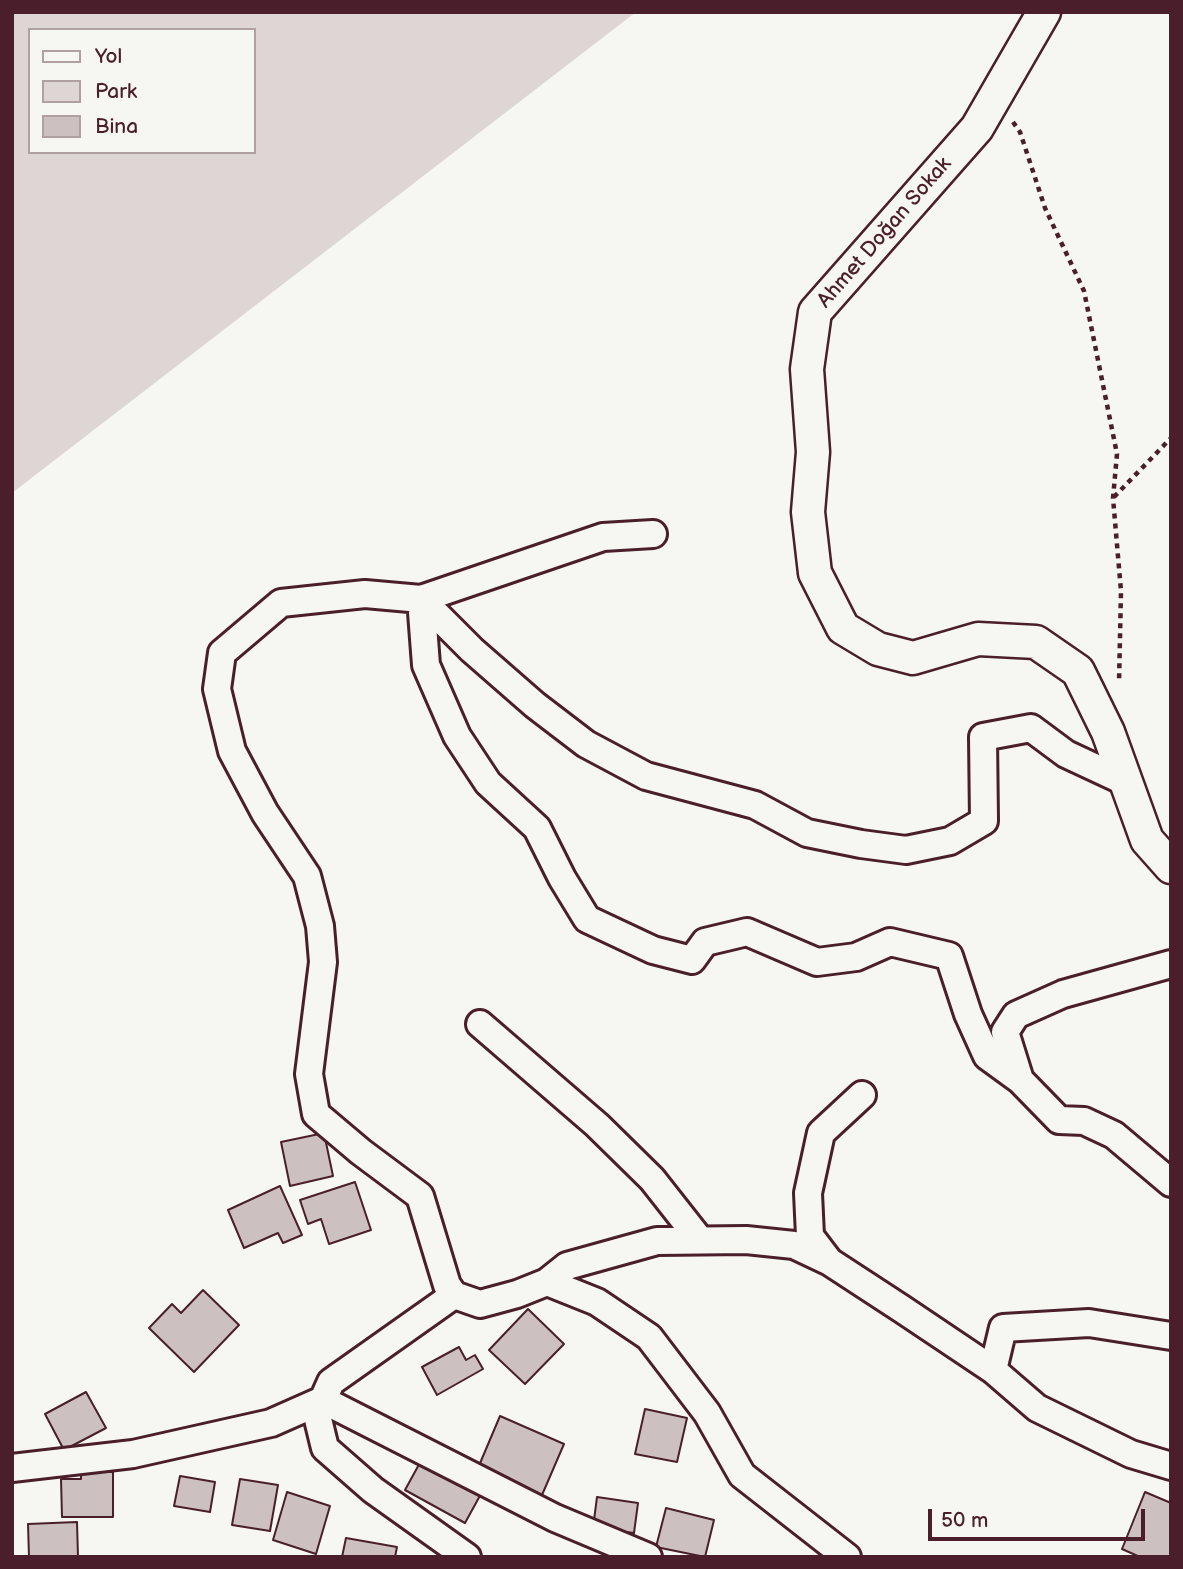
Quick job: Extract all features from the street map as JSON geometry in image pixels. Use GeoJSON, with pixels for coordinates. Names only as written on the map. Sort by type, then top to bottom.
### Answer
{"type":"FeatureCollection","features":[{"type":"Feature","properties":{"kind":"street","name":"Ahmet Doğan Sokak"},"geometry":{"type":"LineString","coordinates":[[1044,12],[977,128],[815,312],[807,369],[813,452],[808,512],[815,573],[843,628],[878,649],[913,658],[978,639],[1037,642],[1077,671],[1108,732],[1147,840],[1171,867]]}},
{"type":"Feature","properties":{"kind":"street"},"geometry":{"type":"LineString","coordinates":[[653,534],[603,537],[421,599],[365,594],[281,603],[222,653],[217,689],[232,751],[265,813],[307,876],[320,926],[323,962],[309,1074],[316,1114],[420,1196],[447,1285],[454,1295],[480,1304],[547,1282],[567,1266],[657,1241],[746,1240],[794,1245],[830,1262],[993,1370],[1037,1408],[1131,1454],[1171,1466]]}},
{"type":"Feature","properties":{"kind":"street"},"geometry":{"type":"LineString","coordinates":[[421,599],[472,650],[535,705],[586,744],[646,776],[755,805],[807,833],[906,850],[950,841],[984,821],[983,737],[1031,729],[1066,754],[1126,782]]}},
{"type":"Feature","properties":{"kind":"street"},"geometry":{"type":"LineString","coordinates":[[421,599],[426,665],[457,736],[488,783],[537,828],[562,878],[587,919],[653,950],[692,960],[705,942],[747,933],[817,962],[856,957],[890,942],[949,956],[968,1014],[987,1056],[1020,1080],[1059,1120],[1084,1121],[1114,1135],[1171,1183]]}},
{"type":"Feature","properties":{"kind":"street"},"geometry":{"type":"LineString","coordinates":[[1020,1080],[1005,1032],[1016,1015],[1063,994],[1171,964]]}},
{"type":"Feature","properties":{"kind":"street"},"geometry":{"type":"LineString","coordinates":[[481,1024],[597,1125],[652,1179],[700,1240]]}},
{"type":"Feature","properties":{"kind":"street"},"geometry":{"type":"LineString","coordinates":[[830,1262],[810,1236],[808,1193],[821,1133],[862,1095]]}},
{"type":"Feature","properties":{"kind":"street"},"geometry":{"type":"LineString","coordinates":[[547,1282],[597,1302],[649,1337],[707,1413],[742,1475],[847,1557]]}},
{"type":"Feature","properties":{"kind":"street"},"geometry":{"type":"LineString","coordinates":[[454,1295],[331,1382],[317,1415],[325,1448],[373,1490],[467,1557]]}},
{"type":"Feature","properties":{"kind":"street"},"geometry":{"type":"LineString","coordinates":[[993,1370],[1003,1328],[1089,1323],[1171,1336]]}},
{"type":"Feature","properties":{"kind":"street"},"geometry":{"type":"LineString","coordinates":[[12,1468],[133,1454],[271,1423],[323,1399]]}},
{"type":"Feature","properties":{"kind":"street"},"geometry":{"type":"LineString","coordinates":[[323,1399],[555,1518],[648,1557]]}},
{"type":"Feature","properties":{"kind":"path"},"geometry":{"type":"LineString","coordinates":[[996,97],[1020,132],[1045,208],[1084,291],[1117,454],[1113,498],[1121,591],[1120,678],[1108,732]]}},
{"type":"Feature","properties":{"kind":"path"},"geometry":{"type":"LineString","coordinates":[[1113,498],[1171,438]]}},
{"type":"Feature","properties":{"kind":"green space"},"geometry":{"type":"Polygon","coordinates":[[[12,12],[636,12],[12,493],[12,12]]]}},
{"type":"Feature","properties":{"kind":"building"},"geometry":{"type":"Polygon","coordinates":[[[324,1133],[333,1176],[290,1186],[281,1142],[324,1133]]]}},
{"type":"Feature","properties":{"kind":"building"},"geometry":{"type":"Polygon","coordinates":[[[355,1182],[371,1230],[329,1244],[321,1219],[308,1224],[300,1200],[355,1182]]]}},
{"type":"Feature","properties":{"kind":"building"},"geometry":{"type":"Polygon","coordinates":[[[280,1186],[302,1235],[283,1243],[278,1233],[244,1248],[228,1210],[280,1186]]]}},
{"type":"Feature","properties":{"kind":"building"},"geometry":{"type":"Polygon","coordinates":[[[203,1290],[239,1325],[194,1372],[149,1328],[172,1304],[181,1313],[203,1290]]]}},
{"type":"Feature","properties":{"kind":"building"},"geometry":{"type":"Polygon","coordinates":[[[528,1309],[564,1344],[525,1384],[489,1350],[528,1309]]]}},
{"type":"Feature","properties":{"kind":"building"},"geometry":{"type":"Polygon","coordinates":[[[459,1347],[466,1360],[475,1355],[483,1369],[437,1395],[422,1367],[459,1347]]]}},
{"type":"Feature","properties":{"kind":"building"},"geometry":{"type":"Polygon","coordinates":[[[86,1392],[106,1428],[64,1450],[45,1414],[86,1392]]]}},
{"type":"Feature","properties":{"kind":"building"},"geometry":{"type":"Polygon","coordinates":[[[645,1409],[687,1418],[677,1462],[635,1454],[645,1409]]]}},
{"type":"Feature","properties":{"kind":"building"},"geometry":{"type":"Polygon","coordinates":[[[500,1416],[564,1444],[542,1495],[478,1468],[500,1416]]]}},
{"type":"Feature","properties":{"kind":"building"},"geometry":{"type":"Polygon","coordinates":[[[422,1459],[482,1492],[465,1523],[405,1490],[422,1459]]]}},
{"type":"Feature","properties":{"kind":"building"},"geometry":{"type":"Polygon","coordinates":[[[81,1472],[113,1472],[113,1517],[62,1517],[61,1479],[81,1479],[81,1472]]]}},
{"type":"Feature","properties":{"kind":"building"},"geometry":{"type":"Polygon","coordinates":[[[180,1476],[215,1482],[210,1512],[174,1506],[180,1476]]]}},
{"type":"Feature","properties":{"kind":"building"},"geometry":{"type":"Polygon","coordinates":[[[240,1479],[278,1485],[270,1531],[232,1525],[240,1479]]]}},
{"type":"Feature","properties":{"kind":"building"},"geometry":{"type":"Polygon","coordinates":[[[287,1492],[330,1506],[316,1554],[273,1540],[287,1492]]]}},
{"type":"Feature","properties":{"kind":"building"},"geometry":{"type":"Polygon","coordinates":[[[1145,1492],[1171,1503],[1171,1557],[1140,1557],[1122,1549],[1145,1492]]]}},
{"type":"Feature","properties":{"kind":"building"},"geometry":{"type":"Polygon","coordinates":[[[597,1497],[638,1503],[634,1533],[593,1528],[597,1497]]]}},
{"type":"Feature","properties":{"kind":"building"},"geometry":{"type":"Polygon","coordinates":[[[666,1508],[714,1520],[705,1557],[656,1547],[666,1508]]]}},
{"type":"Feature","properties":{"kind":"building"},"geometry":{"type":"Polygon","coordinates":[[[77,1522],[78,1557],[29,1557],[28,1524],[77,1522]]]}},
{"type":"Feature","properties":{"kind":"building"},"geometry":{"type":"Polygon","coordinates":[[[346,1538],[397,1547],[395,1557],[342,1557],[346,1538]]]}}]}
